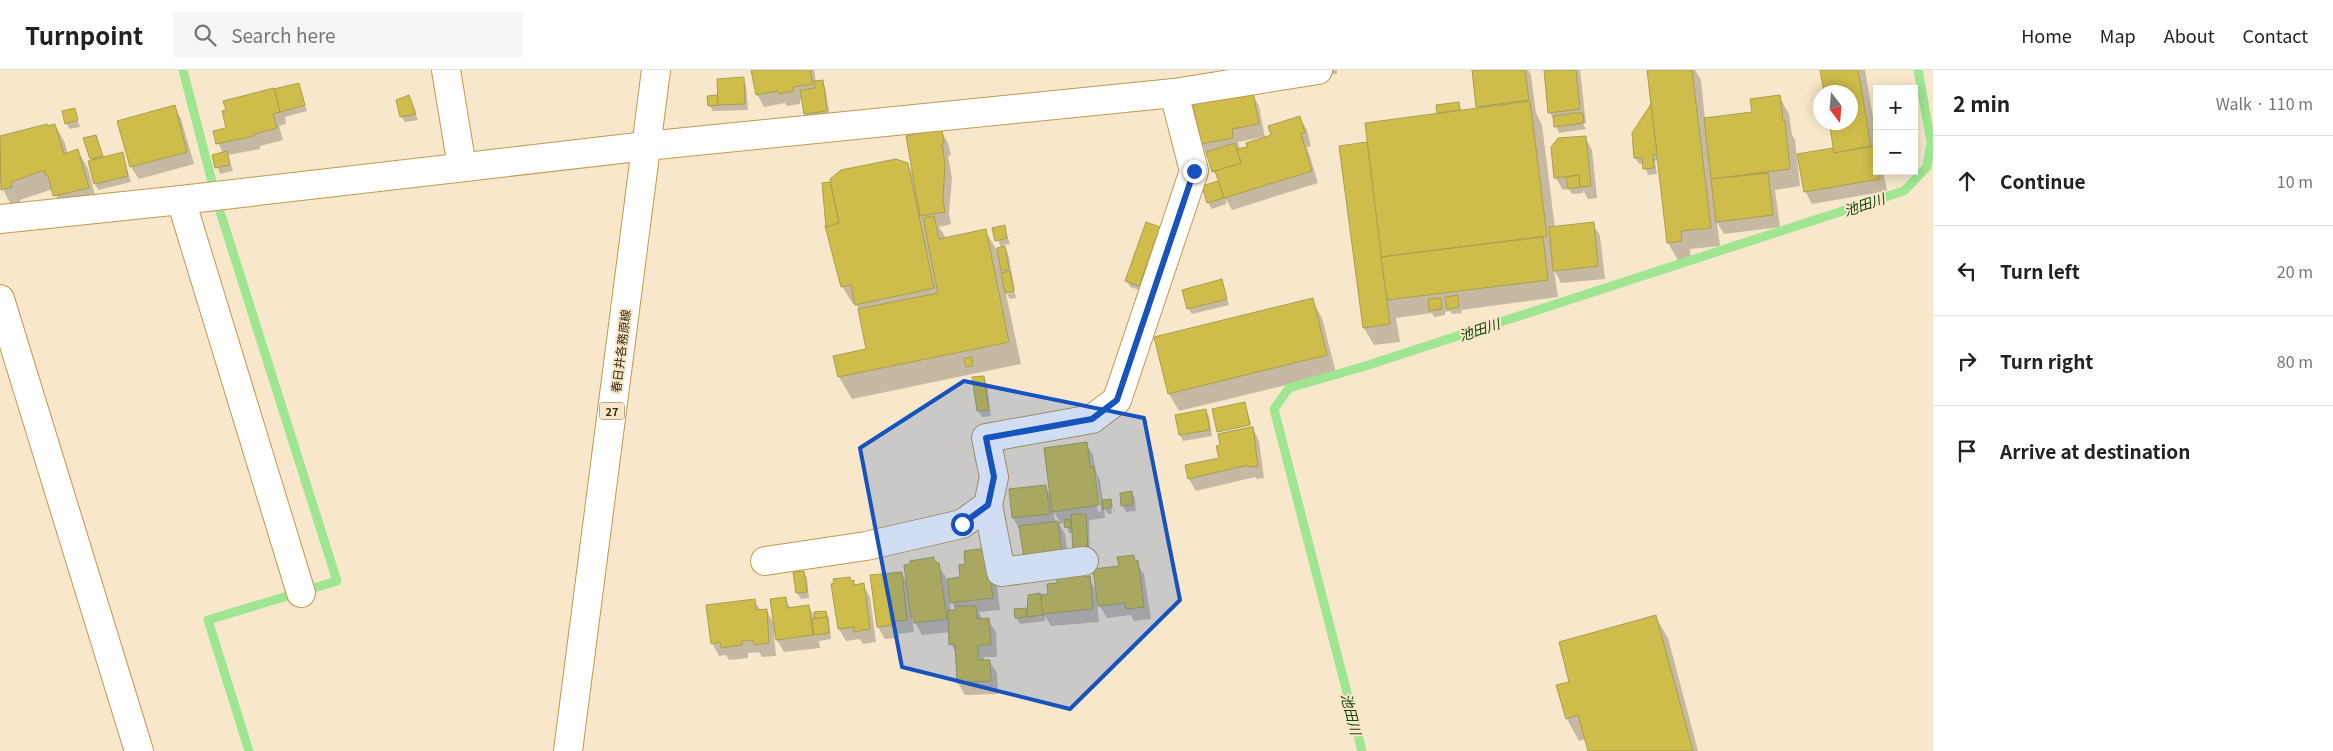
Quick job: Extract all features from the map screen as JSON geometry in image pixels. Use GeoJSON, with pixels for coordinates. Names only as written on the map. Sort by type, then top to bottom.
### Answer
{"type":"FeatureCollection","features":[{"type":"Feature","properties":{"kind":"street"},"geometry":{"type":"LineString","coordinates":[[446,70],[462,167]]}},
{"type":"Feature","properties":{"kind":"street","name":"春日井各務原線"},"geometry":{"type":"LineString","coordinates":[[568,751],[656,70]]}},
{"type":"Feature","properties":{"kind":"street"},"geometry":{"type":"LineString","coordinates":[[0,219],[646,146],[1174,93],[1318,70]]}},
{"type":"Feature","properties":{"kind":"street"},"geometry":{"type":"LineString","coordinates":[[1084,561],[1001,572],[988,505],[994,477],[986,438],[1092,419],[1117,400],[1194,171],[1174,93]]}},
{"type":"Feature","properties":{"kind":"street"},"geometry":{"type":"LineString","coordinates":[[181,200],[302,593]]}},
{"type":"Feature","properties":{"kind":"street"},"geometry":{"type":"LineString","coordinates":[[0,299],[139,751]]}},
{"type":"Feature","properties":{"kind":"street"},"geometry":{"type":"LineString","coordinates":[[765,561],[866,546],[962,524],[988,505]]}},
{"type":"Feature","properties":{"kind":"highlighted area"},"geometry":{"type":"Polygon","coordinates":[[[964,381],[1144,418],[1180,600],[1070,709],[902,667],[860,448],[964,381]]]}},
{"type":"Feature","properties":{"kind":"building"},"geometry":{"type":"Polygon","coordinates":[[[751,70],[810,70],[813,84],[793,87],[794,91],[779,94],[778,91],[756,95],[751,70]]]}},
{"type":"Feature","properties":{"kind":"building"},"geometry":{"type":"Polygon","coordinates":[[[1472,70],[1525,70],[1529,100],[1476,107],[1472,70]]]}},
{"type":"Feature","properties":{"kind":"building"},"geometry":{"type":"Polygon","coordinates":[[[1544,70],[1576,70],[1580,109],[1548,113],[1544,70]]]}},
{"type":"Feature","properties":{"kind":"building"},"geometry":{"type":"Polygon","coordinates":[[[1647,70],[1692,70],[1711,228],[1681,231],[1682,241],[1667,243],[1647,70]]]}},
{"type":"Feature","properties":{"kind":"building"},"geometry":{"type":"Polygon","coordinates":[[[1820,70],[1858,70],[1871,146],[1834,153],[1830,130],[1858,130],[1858,85],[1823,85],[1820,70]]]}},
{"type":"Feature","properties":{"kind":"building"},"geometry":{"type":"Polygon","coordinates":[[[744,77],[745,104],[718,105],[717,79],[744,77]]]}},
{"type":"Feature","properties":{"kind":"building"},"geometry":{"type":"Polygon","coordinates":[[[823,80],[827,111],[804,114],[800,90],[815,88],[814,81],[823,80]]]}},
{"type":"Feature","properties":{"kind":"building"},"geometry":{"type":"Polygon","coordinates":[[[299,83],[305,105],[280,112],[274,89],[299,83]]]}},
{"type":"Feature","properties":{"kind":"building"},"geometry":{"type":"Polygon","coordinates":[[[274,88],[280,112],[273,114],[277,128],[254,134],[254,136],[216,144],[213,131],[226,128],[222,111],[226,110],[223,101],[274,88]]]}},
{"type":"Feature","properties":{"kind":"building"},"geometry":{"type":"Polygon","coordinates":[[[1253,92],[1259,124],[1232,129],[1233,138],[1201,144],[1193,104],[1253,92]]]}},
{"type":"Feature","properties":{"kind":"building"},"geometry":{"type":"Polygon","coordinates":[[[409,95],[416,114],[400,117],[396,100],[409,95]]]}},
{"type":"Feature","properties":{"kind":"building"},"geometry":{"type":"Polygon","coordinates":[[[717,95],[718,105],[708,106],[707,96],[717,95]]]}},
{"type":"Feature","properties":{"kind":"building"},"geometry":{"type":"Polygon","coordinates":[[[1780,95],[1783,121],[1785,120],[1790,169],[1711,179],[1704,118],[1752,112],[1750,99],[1780,95]]]}},
{"type":"Feature","properties":{"kind":"building"},"geometry":{"type":"Polygon","coordinates":[[[1530,101],[1547,236],[1381,257],[1365,123],[1530,101]]]}},
{"type":"Feature","properties":{"kind":"building"},"geometry":{"type":"Polygon","coordinates":[[[1459,102],[1460,110],[1437,113],[1436,105],[1459,102]]]}},
{"type":"Feature","properties":{"kind":"building"},"geometry":{"type":"Polygon","coordinates":[[[1651,104],[1657,154],[1653,155],[1654,168],[1643,169],[1642,158],[1634,158],[1632,133],[1651,104]]]}},
{"type":"Feature","properties":{"kind":"building"},"geometry":{"type":"Polygon","coordinates":[[[175,105],[187,152],[130,167],[117,121],[175,105]]]}},
{"type":"Feature","properties":{"kind":"building"},"geometry":{"type":"Polygon","coordinates":[[[75,108],[78,120],[65,124],[62,111],[75,108]]]}},
{"type":"Feature","properties":{"kind":"building"},"geometry":{"type":"Polygon","coordinates":[[[1583,113],[1584,123],[1554,127],[1553,116],[1583,113]]]}},
{"type":"Feature","properties":{"kind":"building"},"geometry":{"type":"Polygon","coordinates":[[[1300,116],[1305,133],[1301,134],[1312,171],[1224,198],[1215,171],[1241,163],[1237,149],[1247,147],[1246,143],[1271,135],[1268,126],[1300,116]]]}},
{"type":"Feature","properties":{"kind":"building"},"geometry":{"type":"Polygon","coordinates":[[[47,124],[47,126],[55,124],[64,154],[78,149],[89,188],[53,196],[48,175],[45,175],[44,170],[11,182],[12,187],[1,190],[0,136],[47,124]]]}},
{"type":"Feature","properties":{"kind":"building"},"geometry":{"type":"Polygon","coordinates":[[[942,129],[945,164],[943,200],[945,212],[920,216],[906,136],[942,129]]]}},
{"type":"Feature","properties":{"kind":"building"},"geometry":{"type":"Polygon","coordinates":[[[96,135],[103,156],[90,159],[83,138],[96,135]]]}},
{"type":"Feature","properties":{"kind":"building"},"geometry":{"type":"Polygon","coordinates":[[[1586,136],[1591,186],[1580,187],[1579,175],[1554,178],[1551,147],[1558,138],[1586,136]]]}},
{"type":"Feature","properties":{"kind":"building"},"geometry":{"type":"Polygon","coordinates":[[[1367,142],[1390,324],[1363,328],[1339,146],[1367,142]]]}},
{"type":"Feature","properties":{"kind":"building"},"geometry":{"type":"Polygon","coordinates":[[[1235,143],[1241,163],[1212,172],[1206,152],[1235,143]]]}},
{"type":"Feature","properties":{"kind":"building"},"geometry":{"type":"Polygon","coordinates":[[[1873,146],[1873,175],[1880,175],[1880,179],[1804,192],[1797,154],[1833,148],[1834,153],[1873,146]]]}},
{"type":"Feature","properties":{"kind":"building"},"geometry":{"type":"Polygon","coordinates":[[[227,151],[230,165],[215,168],[212,155],[227,151]]]}},
{"type":"Feature","properties":{"kind":"building"},"geometry":{"type":"Polygon","coordinates":[[[123,152],[128,176],[94,184],[88,161],[123,152]]]}},
{"type":"Feature","properties":{"kind":"building"},"geometry":{"type":"Polygon","coordinates":[[[896,159],[908,163],[934,288],[855,305],[851,285],[841,287],[825,226],[839,223],[830,179],[841,170],[896,159]]]}},
{"type":"Feature","properties":{"kind":"building"},"geometry":{"type":"Polygon","coordinates":[[[1768,173],[1773,215],[1716,222],[1711,179],[1768,173]]]}},
{"type":"Feature","properties":{"kind":"building"},"geometry":{"type":"Polygon","coordinates":[[[1579,175],[1580,187],[1568,189],[1566,177],[1579,175]]]}},
{"type":"Feature","properties":{"kind":"building"},"geometry":{"type":"Polygon","coordinates":[[[1218,181],[1224,198],[1207,203],[1202,186],[1218,181]]]}},
{"type":"Feature","properties":{"kind":"building"},"geometry":{"type":"Polygon","coordinates":[[[830,182],[839,223],[826,227],[822,183],[830,182]]]}},
{"type":"Feature","properties":{"kind":"building"},"geometry":{"type":"Polygon","coordinates":[[[934,216],[939,239],[986,229],[1009,342],[838,377],[833,356],[866,349],[858,309],[938,293],[923,218],[934,216]]]}},
{"type":"Feature","properties":{"kind":"building"},"geometry":{"type":"Polygon","coordinates":[[[1146,222],[1160,227],[1139,286],[1125,281],[1146,222]]]}},
{"type":"Feature","properties":{"kind":"building"},"geometry":{"type":"Polygon","coordinates":[[[1594,222],[1598,266],[1553,271],[1549,227],[1594,222]]]}},
{"type":"Feature","properties":{"kind":"building"},"geometry":{"type":"Polygon","coordinates":[[[1005,225],[1007,238],[995,241],[992,228],[1005,225]]]}},
{"type":"Feature","properties":{"kind":"building"},"geometry":{"type":"Polygon","coordinates":[[[1543,237],[1548,280],[1387,300],[1381,257],[1543,237]]]}},
{"type":"Feature","properties":{"kind":"building"},"geometry":{"type":"Polygon","coordinates":[[[1005,246],[1009,269],[1001,271],[997,248],[1005,246]]]}},
{"type":"Feature","properties":{"kind":"building"},"geometry":{"type":"Polygon","coordinates":[[[1010,271],[1014,292],[1005,293],[1001,273],[1010,271]]]}},
{"type":"Feature","properties":{"kind":"building"},"geometry":{"type":"Polygon","coordinates":[[[1222,279],[1227,299],[1187,309],[1182,290],[1222,279]]]}},
{"type":"Feature","properties":{"kind":"building"},"geometry":{"type":"Polygon","coordinates":[[[1458,295],[1459,307],[1447,309],[1445,297],[1458,295]]]}},
{"type":"Feature","properties":{"kind":"building"},"geometry":{"type":"Polygon","coordinates":[[[1313,298],[1327,355],[1168,394],[1154,337],[1313,298]]]}},
{"type":"Feature","properties":{"kind":"building"},"geometry":{"type":"Polygon","coordinates":[[[1441,298],[1442,309],[1429,311],[1428,299],[1441,298]]]}},
{"type":"Feature","properties":{"kind":"building"},"geometry":{"type":"Polygon","coordinates":[[[972,357],[973,366],[966,367],[964,358],[972,357]]]}},
{"type":"Feature","properties":{"kind":"building"},"geometry":{"type":"Polygon","coordinates":[[[984,376],[989,410],[977,411],[972,377],[984,376]]]}},
{"type":"Feature","properties":{"kind":"building"},"geometry":{"type":"Polygon","coordinates":[[[1245,402],[1250,425],[1217,432],[1212,409],[1245,402]]]}},
{"type":"Feature","properties":{"kind":"building"},"geometry":{"type":"Polygon","coordinates":[[[1206,409],[1210,430],[1179,435],[1175,415],[1206,409]]]}},
{"type":"Feature","properties":{"kind":"building"},"geometry":{"type":"Polygon","coordinates":[[[1253,427],[1258,466],[1248,467],[1248,465],[1188,479],[1185,465],[1219,458],[1216,446],[1220,445],[1218,434],[1253,427]]]}},
{"type":"Feature","properties":{"kind":"building"},"geometry":{"type":"Polygon","coordinates":[[[1087,442],[1090,467],[1094,466],[1099,505],[1052,512],[1044,448],[1087,442]]]}},
{"type":"Feature","properties":{"kind":"building"},"geometry":{"type":"Polygon","coordinates":[[[1046,485],[1050,514],[1012,518],[1009,489],[1046,485]]]}},
{"type":"Feature","properties":{"kind":"building"},"geometry":{"type":"Polygon","coordinates":[[[1132,491],[1133,505],[1121,506],[1120,493],[1132,491]]]}},
{"type":"Feature","properties":{"kind":"building"},"geometry":{"type":"Polygon","coordinates":[[[1111,499],[1112,507],[1103,509],[1102,500],[1111,499]]]}},
{"type":"Feature","properties":{"kind":"building"},"geometry":{"type":"Polygon","coordinates":[[[1071,514],[1086,514],[1088,551],[1073,552],[1071,514]]]}},
{"type":"Feature","properties":{"kind":"building"},"geometry":{"type":"Polygon","coordinates":[[[1065,519],[1071,520],[1071,528],[1064,527],[1065,519]]]}},
{"type":"Feature","properties":{"kind":"building"},"geometry":{"type":"Polygon","coordinates":[[[1058,521],[1062,554],[1024,559],[1019,526],[1058,521]]]}},
{"type":"Feature","properties":{"kind":"building"},"geometry":{"type":"Polygon","coordinates":[[[987,548],[993,598],[950,603],[947,579],[960,577],[959,565],[965,564],[964,551],[987,548]]]}},
{"type":"Feature","properties":{"kind":"building"},"geometry":{"type":"Polygon","coordinates":[[[1134,555],[1135,561],[1138,560],[1144,607],[1126,609],[1125,603],[1098,606],[1093,569],[1119,566],[1117,557],[1134,555]]]}},
{"type":"Feature","properties":{"kind":"building"},"geometry":{"type":"Polygon","coordinates":[[[934,557],[934,561],[939,563],[947,619],[914,623],[913,617],[911,617],[904,565],[910,564],[910,561],[934,557]]]}},
{"type":"Feature","properties":{"kind":"building"},"geometry":{"type":"Polygon","coordinates":[[[804,571],[807,592],[796,593],[793,572],[804,571]]]}},
{"type":"Feature","properties":{"kind":"building"},"geometry":{"type":"Polygon","coordinates":[[[902,572],[907,620],[892,621],[893,625],[877,627],[870,575],[902,572]]]}},
{"type":"Feature","properties":{"kind":"building"},"geometry":{"type":"Polygon","coordinates":[[[1085,574],[1085,577],[1090,576],[1093,609],[1042,614],[1041,595],[1048,594],[1047,584],[1057,583],[1059,577],[1085,574]]]}},
{"type":"Feature","properties":{"kind":"building"},"geometry":{"type":"Polygon","coordinates":[[[850,577],[851,581],[854,580],[854,585],[864,583],[870,629],[854,632],[854,627],[838,629],[831,584],[834,583],[833,579],[850,577]]]}},
{"type":"Feature","properties":{"kind":"building"},"geometry":{"type":"Polygon","coordinates":[[[1040,593],[1043,615],[1027,617],[1028,595],[1040,593]]]}},
{"type":"Feature","properties":{"kind":"building"},"geometry":{"type":"Polygon","coordinates":[[[786,597],[787,608],[809,605],[813,635],[776,640],[770,599],[786,597]]]}},
{"type":"Feature","properties":{"kind":"building"},"geometry":{"type":"Polygon","coordinates":[[[755,599],[756,610],[767,609],[769,643],[754,645],[753,640],[742,641],[742,645],[721,648],[720,642],[711,644],[706,605],[755,599]]]}},
{"type":"Feature","properties":{"kind":"building"},"geometry":{"type":"Polygon","coordinates":[[[955,606],[976,606],[977,619],[989,618],[991,645],[978,645],[978,660],[990,660],[991,681],[957,683],[955,644],[949,645],[948,610],[955,610],[955,606]]]}},
{"type":"Feature","properties":{"kind":"building"},"geometry":{"type":"Polygon","coordinates":[[[1026,608],[1027,617],[1015,618],[1014,609],[1026,608]]]}},
{"type":"Feature","properties":{"kind":"building"},"geometry":{"type":"Polygon","coordinates":[[[826,611],[827,617],[815,619],[814,612],[826,611]]]}},
{"type":"Feature","properties":{"kind":"building"},"geometry":{"type":"Polygon","coordinates":[[[1656,615],[1693,751],[1588,751],[1578,715],[1566,719],[1556,685],[1569,682],[1559,642],[1656,615]]]}},
{"type":"Feature","properties":{"kind":"building"},"geometry":{"type":"Polygon","coordinates":[[[827,617],[829,633],[814,635],[812,619],[827,617]]]}},
{"type":"Feature","properties":{"kind":"waterway"},"geometry":{"type":"LineString","coordinates":[[183,70],[218,205],[337,581],[208,620],[249,751]]}},
{"type":"Feature","properties":{"kind":"waterway","name":"池田川"},"geometry":{"type":"LineString","coordinates":[[1362,751],[1274,409],[1289,388],[1362,367],[1904,191],[1927,167],[1931,142],[1918,70]]}},
{"type":"Feature","properties":{"kind":"route"},"geometry":{"type":"LineString","coordinates":[[962,524],[988,505],[994,477],[986,438],[1092,419],[1117,400],[1194,171]]}}]}
